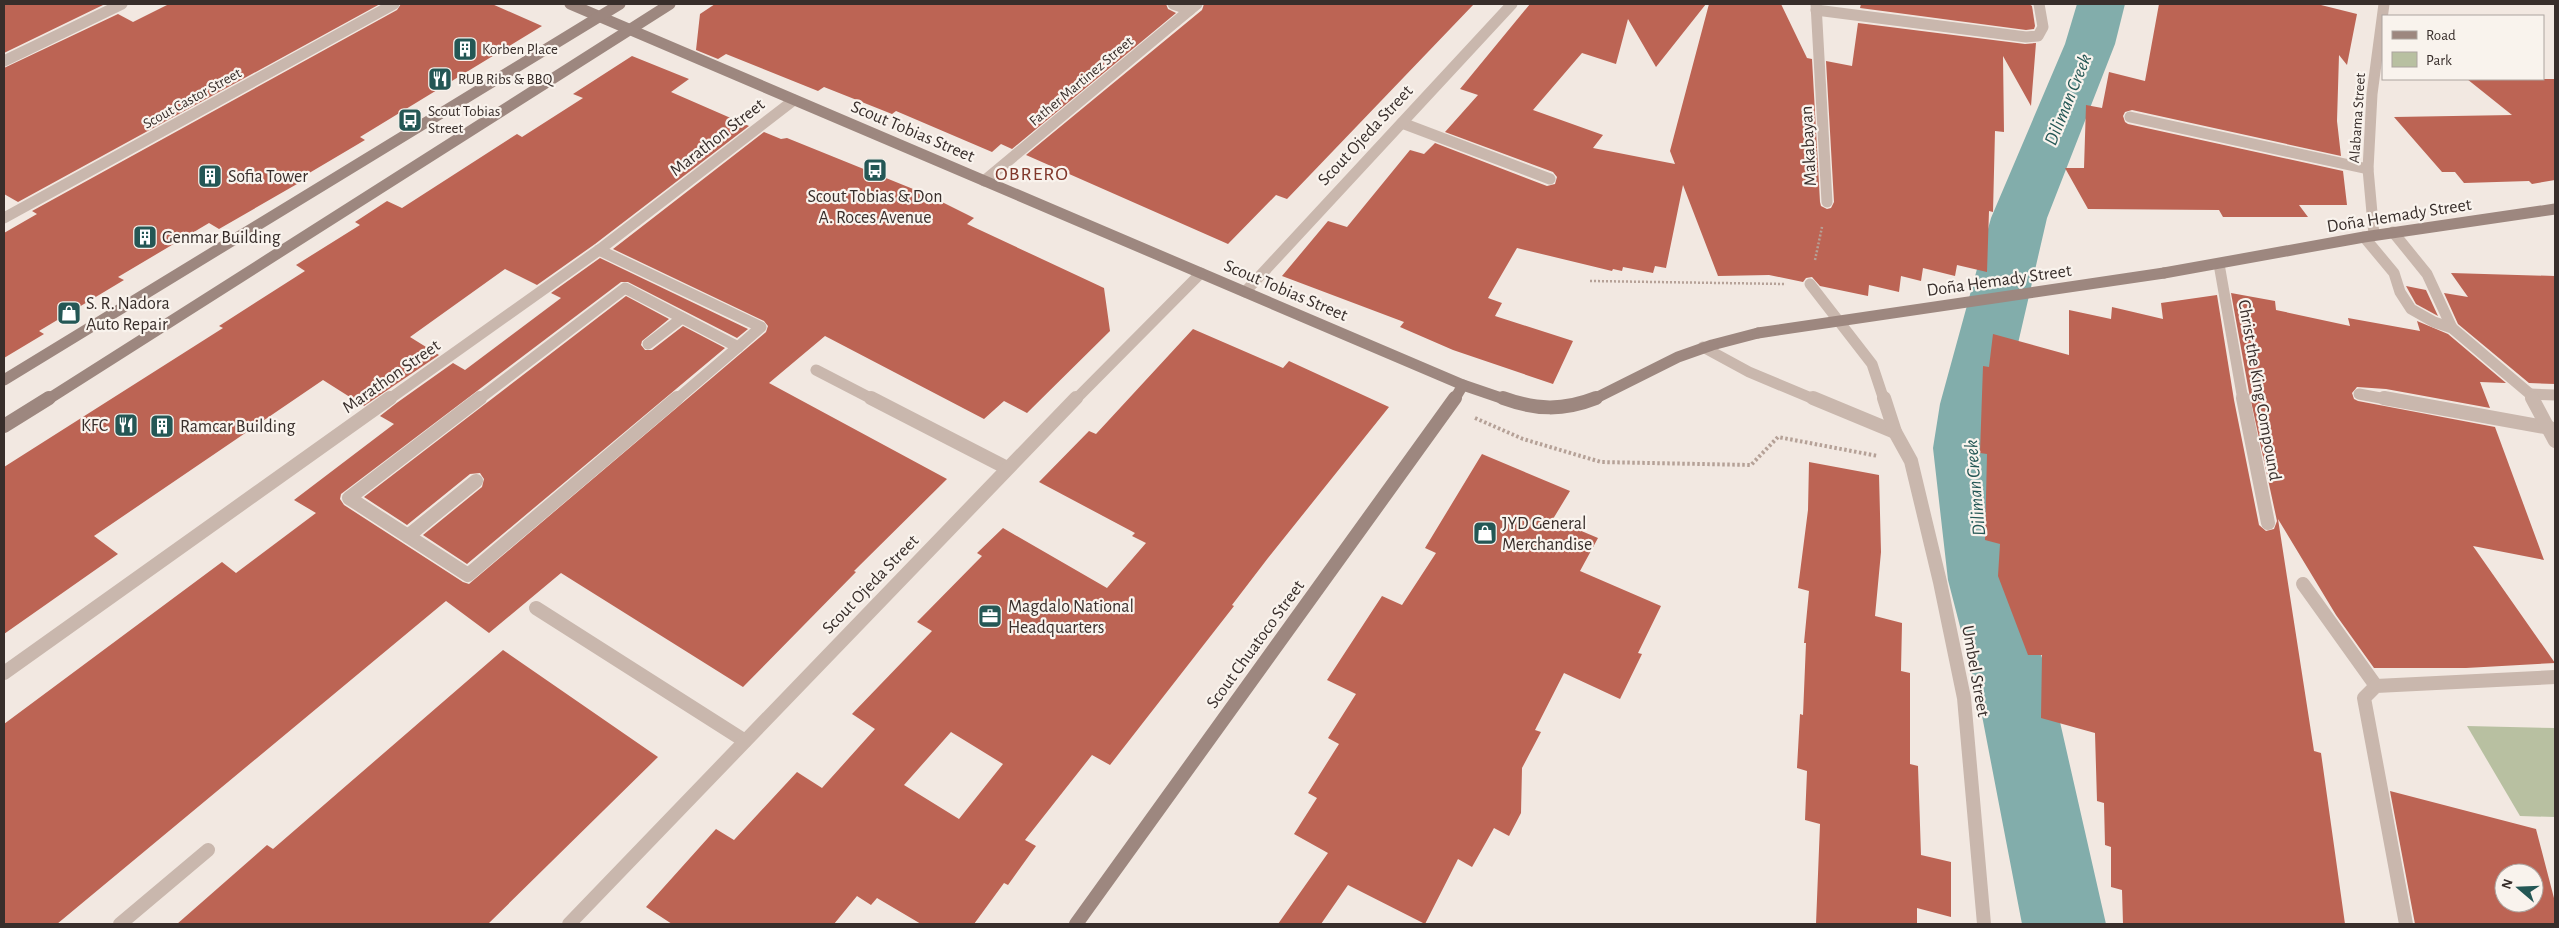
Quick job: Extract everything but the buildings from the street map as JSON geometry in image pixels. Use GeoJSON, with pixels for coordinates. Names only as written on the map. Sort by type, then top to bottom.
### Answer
{"type":"FeatureCollection","features":[{"type":"Feature","properties":{"kind":"street"},"geometry":{"type":"LineString","coordinates":[[4,61],[122,4]]}},
{"type":"Feature","properties":{"kind":"street","name":"Scout Castor Street"},"geometry":{"type":"LineString","coordinates":[[4,218],[394,4]]}},
{"type":"Feature","properties":{"kind":"street","name":"Scout Tobias Street"},"geometry":{"type":"LineString","coordinates":[[570,4],[1463,385]]}},
{"type":"Feature","properties":{"kind":"street"},"geometry":{"type":"LineString","coordinates":[[4,380],[620,4]]}},
{"type":"Feature","properties":{"kind":"street"},"geometry":{"type":"LineString","coordinates":[[4,426],[166,326],[670,4]]}},
{"type":"Feature","properties":{"kind":"street"},"geometry":{"type":"LineString","coordinates":[[1174,4],[1193,7]]}},
{"type":"Feature","properties":{"kind":"street","name":"Scout Ojeda Street"},"geometry":{"type":"LineString","coordinates":[[1246,292],[1512,4]]}},
{"type":"Feature","properties":{"kind":"street"},"geometry":{"type":"LineString","coordinates":[[1816,7],[2026,37],[2038,36],[2044,27],[2038,4]]}},
{"type":"Feature","properties":{"kind":"street","name":"Father Martinez Street"},"geometry":{"type":"LineString","coordinates":[[984,181],[1193,7]]}},
{"type":"Feature","properties":{"kind":"street","name":"Makabayan"},"geometry":{"type":"LineString","coordinates":[[1816,7],[1827,202]]}},
{"type":"Feature","properties":{"kind":"street","name":"Alabama Street"},"geometry":{"type":"LineString","coordinates":[[2369,236],[2368,169],[2372,94],[2382,19]]}},
{"type":"Feature","properties":{"kind":"street","name":"Marathon Street"},"geometry":{"type":"LineString","coordinates":[[4,673],[599,250],[794,100]]}},
{"type":"Feature","properties":{"kind":"street"},"geometry":{"type":"LineString","coordinates":[[2130,116],[2368,169]]}},
{"type":"Feature","properties":{"kind":"street"},"geometry":{"type":"LineString","coordinates":[[1402,123],[1550,179]]}},
{"type":"Feature","properties":{"kind":"street","name":"Doña Hemady Street"},"geometry":{"type":"LineString","coordinates":[[1463,385],[1516,402],[1549,410],[1579,406],[1635,380],[1666,362],[1703,347],[1758,333],[2164,274],[2393,232],[2555,209]]}},
{"type":"Feature","properties":{"kind":"street"},"geometry":{"type":"LineString","coordinates":[[2393,232],[2427,274],[2452,328]]}},
{"type":"Feature","properties":{"kind":"street"},"geometry":{"type":"LineString","coordinates":[[2369,236],[2394,273],[2400,292],[2411,309],[2434,322],[2452,328],[2530,394],[2550,428],[2555,441]]}},
{"type":"Feature","properties":{"kind":"street"},"geometry":{"type":"LineString","coordinates":[[599,250],[761,327],[738,347],[468,575],[349,498],[625,288],[738,347]]}},
{"type":"Feature","properties":{"kind":"street","name":"Christ the King Compound"},"geometry":{"type":"LineString","coordinates":[[2220,264],[2254,463],[2268,523]]}},
{"type":"Feature","properties":{"kind":"street","name":"Scout Ojeda Street"},"geometry":{"type":"LineString","coordinates":[[569,924],[1008,468],[1201,273]]}},
{"type":"Feature","properties":{"kind":"street","name":"Umbel Street"},"geometry":{"type":"LineString","coordinates":[[1810,284],[1872,364],[1895,432],[1911,461],[1940,582],[1964,698],[1984,924]]}},
{"type":"Feature","properties":{"kind":"street"},"geometry":{"type":"LineString","coordinates":[[648,344],[682,318]]}},
{"type":"Feature","properties":{"kind":"street"},"geometry":{"type":"LineString","coordinates":[[1703,347],[1759,378],[1844,409],[1895,432]]}},
{"type":"Feature","properties":{"kind":"street"},"geometry":{"type":"LineString","coordinates":[[816,370],[1008,468]]}},
{"type":"Feature","properties":{"kind":"street","name":"Scout Chuatoco Street"},"geometry":{"type":"LineString","coordinates":[[1080,923],[1450,407],[1463,385]]}},
{"type":"Feature","properties":{"kind":"street"},"geometry":{"type":"LineString","coordinates":[[2359,394],[2550,428]]}},
{"type":"Feature","properties":{"kind":"street"},"geometry":{"type":"LineString","coordinates":[[2530,394],[2555,395]]}},
{"type":"Feature","properties":{"kind":"street"},"geometry":{"type":"LineString","coordinates":[[408,536],[476,482]]}},
{"type":"Feature","properties":{"kind":"street"},"geometry":{"type":"LineString","coordinates":[[2303,584],[2376,686]]}},
{"type":"Feature","properties":{"kind":"street"},"geometry":{"type":"LineString","coordinates":[[536,608],[745,741]]}},
{"type":"Feature","properties":{"kind":"street"},"geometry":{"type":"LineString","coordinates":[[2406,924],[2364,698],[2376,686],[2555,677]]}},
{"type":"Feature","properties":{"kind":"street"},"geometry":{"type":"LineString","coordinates":[[120,924],[208,850]]}},
{"type":"Feature","properties":{"kind":"path","name":"Makabayan"},"geometry":{"type":"LineString","coordinates":[[1810,284],[1827,202]]}},
{"type":"Feature","properties":{"kind":"path"},"geometry":{"type":"LineString","coordinates":[[1590,281],[1810,284]]}},
{"type":"Feature","properties":{"kind":"path"},"geometry":{"type":"LineString","coordinates":[[1450,407],[1522,439],[1601,462],[1751,464],[1778,437],[1911,461]]}},
{"type":"Feature","properties":{"kind":"green space"},"geometry":{"type":"Polygon","coordinates":[[[2467,726],[2555,728],[2555,817],[2520,816],[2467,726]]]}},
{"type":"Feature","properties":{"kind":"waterway","name":"Diliman Creek"},"geometry":{"type":"LineString","coordinates":[[2064,924],[2017,700],[1983,580],[1966,448],[1972,404],[2019,218],[2090,44],[2101,4]]}},
{"type":"Feature","properties":{"kind":"place","name":"Korben Place"},"geometry":{"type":"Point","coordinates":[465,49]}},
{"type":"Feature","properties":{"kind":"place","name":"RUB Ribs & BBQ"},"geometry":{"type":"Point","coordinates":[440,79]}},
{"type":"Feature","properties":{"kind":"place","name":"Scout Tobias Street"},"geometry":{"type":"Point","coordinates":[410,120]}},
{"type":"Feature","properties":{"kind":"place","name":"Scout Tobias & Don A. Roces Avenue"},"geometry":{"type":"Point","coordinates":[875,170]}},
{"type":"Feature","properties":{"kind":"place","name":"Sofia Tower"},"geometry":{"type":"Point","coordinates":[210,176]}},
{"type":"Feature","properties":{"kind":"place","name":"Genmar Building"},"geometry":{"type":"Point","coordinates":[145,237]}},
{"type":"Feature","properties":{"kind":"place","name":"S. R. Nadora Auto Repair"},"geometry":{"type":"Point","coordinates":[69,313]}},
{"type":"Feature","properties":{"kind":"place","name":"KFC"},"geometry":{"type":"Point","coordinates":[126,425]}},
{"type":"Feature","properties":{"kind":"place","name":"Ramcar Building"},"geometry":{"type":"Point","coordinates":[162,426]}},
{"type":"Feature","properties":{"kind":"place","name":"JYD General Merchandise"},"geometry":{"type":"Point","coordinates":[1485,533]}},
{"type":"Feature","properties":{"kind":"place","name":"Magdalo National Headquarters"},"geometry":{"type":"Point","coordinates":[990,616]}},
{"type":"Feature","properties":{"kind":"district","name":"OBRERO"},"geometry":{"type":"Point","coordinates":[1032,173]}}]}
